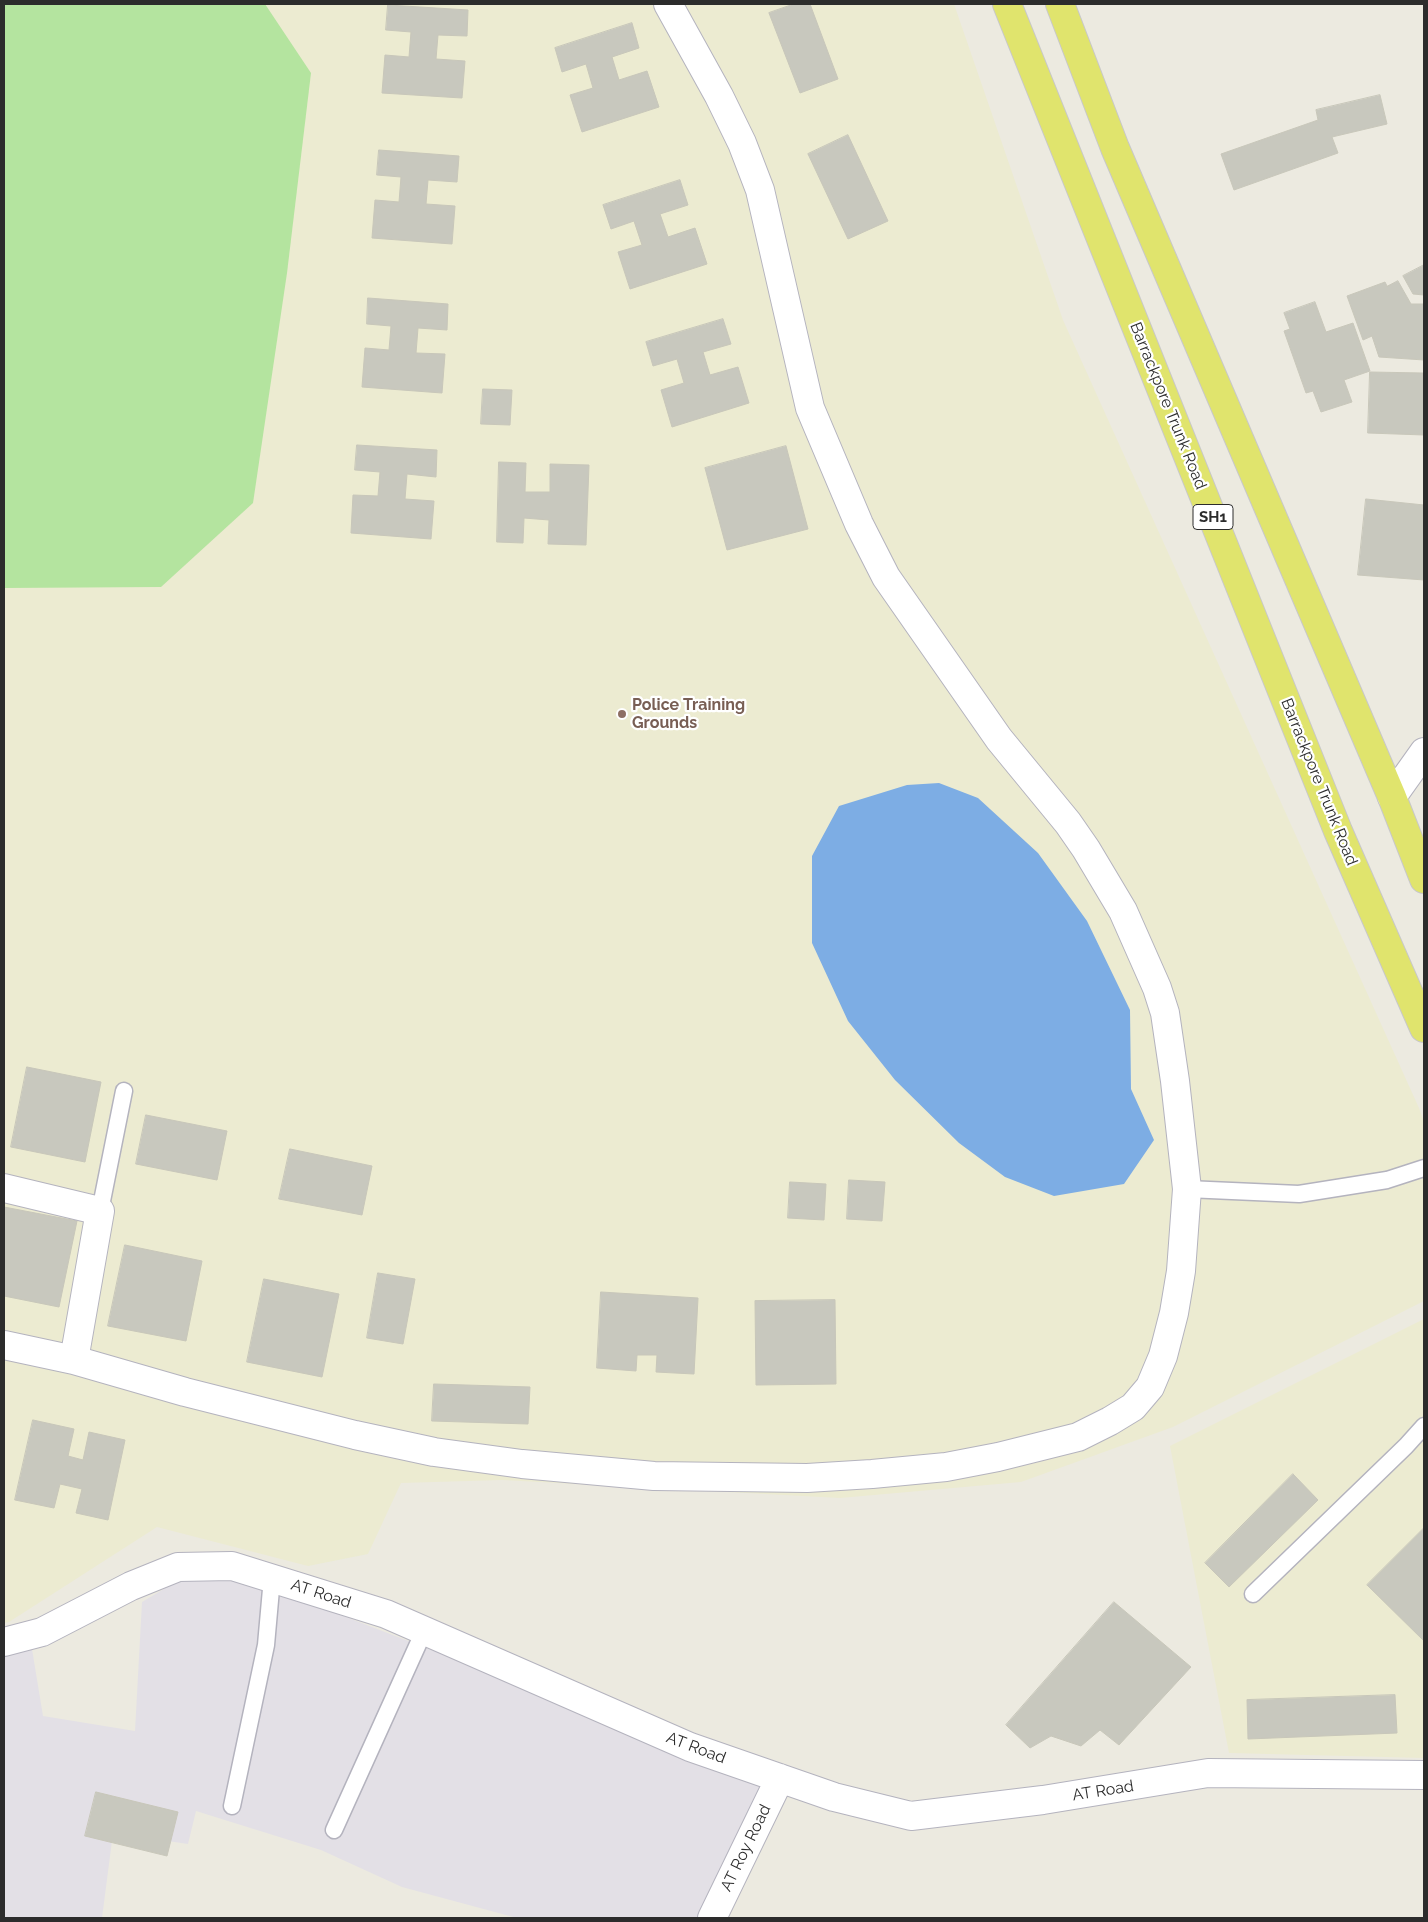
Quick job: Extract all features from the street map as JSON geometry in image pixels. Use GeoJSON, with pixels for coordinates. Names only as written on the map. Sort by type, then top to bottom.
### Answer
{"type":"FeatureCollection","features":[{"type":"Feature","properties":{"kind":"main road","name":"Barrackpore Trunk Road"},"geometry":{"type":"LineString","coordinates":[[1007,4],[1338,831],[1424,1028]]}},
{"type":"Feature","properties":{"kind":"main road"},"geometry":{"type":"LineString","coordinates":[[1060,4],[1119,157],[1392,797],[1424,880]]}},
{"type":"Feature","properties":{"kind":"street"},"geometry":{"type":"LineString","coordinates":[[4,1345],[74,1360],[185,1392],[356,1435],[434,1452],[477,1459],[663,1476],[807,1478],[946,1467],[998,1457],[1078,1437],[1110,1421],[1132,1407],[1150,1387],[1163,1356],[1172,1322],[1181,1271],[1187,1189],[1175,1081],[1165,1013],[1158,988],[1123,911],[1086,849],[1068,823],[999,739],[886,577],[859,524],[810,408],[760,190],[742,143],[719,96],[668,4]]}},
{"type":"Feature","properties":{"kind":"street"},"geometry":{"type":"LineString","coordinates":[[1392,797],[1424,752]]}},
{"type":"Feature","properties":{"kind":"street"},"geometry":{"type":"LineString","coordinates":[[4,1188],[100,1211],[74,1360]]}},
{"type":"Feature","properties":{"kind":"street","name":"AT Road"},"geometry":{"type":"LineString","coordinates":[[4,1642],[42,1632],[131,1586],[178,1567],[232,1566],[386,1614],[690,1747],[834,1797],[911,1816],[1044,1800],[1208,1774],[1424,1775]]}},
{"type":"Feature","properties":{"kind":"street","name":"AT Roy Road"},"geometry":{"type":"LineString","coordinates":[[712,1918],[780,1778]]}},
{"type":"Feature","properties":{"kind":"lane"},"geometry":{"type":"LineString","coordinates":[[100,1211],[124,1091]]}},
{"type":"Feature","properties":{"kind":"lane"},"geometry":{"type":"LineString","coordinates":[[1187,1189],[1299,1194],[1387,1180],[1424,1168]]}},
{"type":"Feature","properties":{"kind":"lane"},"geometry":{"type":"LineString","coordinates":[[1253,1594],[1406,1446],[1424,1426]]}},
{"type":"Feature","properties":{"kind":"lane"},"geometry":{"type":"LineString","coordinates":[[232,1806],[266,1645],[272,1578]]}},
{"type":"Feature","properties":{"kind":"lane"},"geometry":{"type":"LineString","coordinates":[[334,1830],[424,1631]]}},
{"type":"Feature","properties":{"kind":"shaded area","name":"Police Training Grounds"},"geometry":{"type":"Polygon","coordinates":[[[4,4],[954,4],[1063,320],[1419,1108],[1424,1122],[1424,1301],[1173,1427],[1021,1482],[840,1498],[502,1480],[401,1483],[368,1554],[308,1566],[157,1527],[9,1622],[4,1623],[4,4]]]}},
{"type":"Feature","properties":{"kind":"shaded area"},"geometry":{"type":"Polygon","coordinates":[[[1424,1319],[1424,1758],[1229,1753],[1170,1446],[1424,1319]]]}},
{"type":"Feature","properties":{"kind":"shaded area"},"geometry":{"type":"Polygon","coordinates":[[[230,1577],[289,1595],[766,1779],[702,1918],[517,1918],[402,1887],[321,1850],[196,1811],[188,1844],[113,1833],[102,1918],[4,1918],[4,1648],[31,1643],[43,1716],[135,1731],[142,1602],[179,1580],[230,1577]]]}},
{"type":"Feature","properties":{"kind":"green space"},"geometry":{"type":"Polygon","coordinates":[[[4,4],[265,4],[311,73],[287,273],[253,503],[161,587],[4,588],[4,4]]]}},
{"type":"Feature","properties":{"kind":"water"},"geometry":{"type":"Polygon","coordinates":[[[939,783],[978,798],[1038,853],[1087,921],[1130,1010],[1131,1089],[1154,1140],[1124,1184],[1054,1196],[1005,1177],[959,1143],[895,1080],[848,1021],[812,943],[812,856],[839,806],[907,785],[939,783]]]}},
{"type":"Feature","properties":{"kind":"building"},"geometry":{"type":"Polygon","coordinates":[[[794,4],[810,4],[838,79],[800,93],[769,13],[794,4]]]}},
{"type":"Feature","properties":{"kind":"building"},"geometry":{"type":"Polygon","coordinates":[[[388,5],[468,10],[467,36],[438,35],[436,59],[465,61],[462,98],[382,93],[385,55],[409,57],[411,32],[386,30],[388,5]]]}},
{"type":"Feature","properties":{"kind":"building"},"geometry":{"type":"Polygon","coordinates":[[[632,23],[639,48],[612,57],[619,80],[647,71],[659,107],[582,132],[570,95],[593,88],[586,64],[562,72],[555,48],[632,23]]]}},
{"type":"Feature","properties":{"kind":"building"},"geometry":{"type":"Polygon","coordinates":[[[1380,95],[1387,124],[1332,137],[1338,153],[1234,190],[1221,154],[1318,120],[1316,110],[1380,95]]]}},
{"type":"Feature","properties":{"kind":"building"},"geometry":{"type":"Polygon","coordinates":[[[848,135],[888,221],[848,239],[808,154],[848,135]]]}},
{"type":"Feature","properties":{"kind":"building"},"geometry":{"type":"Polygon","coordinates":[[[379,150],[459,156],[457,182],[428,180],[426,204],[455,206],[452,244],[372,238],[375,200],[399,202],[401,177],[377,175],[379,150]]]}},
{"type":"Feature","properties":{"kind":"building"},"geometry":{"type":"Polygon","coordinates":[[[680,180],[688,205],[660,214],[668,237],[695,228],[707,264],[630,289],[618,252],[642,245],[634,221],[611,229],[603,205],[680,180]]]}},
{"type":"Feature","properties":{"kind":"building"},"geometry":{"type":"Polygon","coordinates":[[[1424,265],[1424,295],[1413,294],[1403,276],[1424,265]]]}},
{"type":"Feature","properties":{"kind":"building"},"geometry":{"type":"Polygon","coordinates":[[[1398,281],[1411,304],[1424,304],[1424,360],[1379,357],[1372,336],[1363,340],[1347,296],[1385,282],[1387,286],[1398,281]]]}},
{"type":"Feature","properties":{"kind":"building"},"geometry":{"type":"Polygon","coordinates":[[[368,298],[448,304],[447,330],[418,328],[416,353],[445,354],[442,393],[362,387],[365,348],[389,350],[391,326],[367,324],[368,298]]]}},
{"type":"Feature","properties":{"kind":"building"},"geometry":{"type":"Polygon","coordinates":[[[1315,302],[1326,332],[1353,323],[1370,371],[1344,380],[1352,402],[1321,412],[1313,391],[1306,393],[1284,331],[1290,329],[1284,313],[1315,302]]]}},
{"type":"Feature","properties":{"kind":"building"},"geometry":{"type":"Polygon","coordinates":[[[723,319],[731,344],[703,352],[710,375],[738,367],[749,403],[672,427],[661,390],[684,383],[677,359],[653,366],[646,342],[723,319]]]}},
{"type":"Feature","properties":{"kind":"building"},"geometry":{"type":"Polygon","coordinates":[[[1370,372],[1423,373],[1424,435],[1368,433],[1370,372]]]}},
{"type":"Feature","properties":{"kind":"building"},"geometry":{"type":"Polygon","coordinates":[[[483,389],[512,390],[510,425],[481,424],[483,389]]]}},
{"type":"Feature","properties":{"kind":"building"},"geometry":{"type":"Polygon","coordinates":[[[357,445],[437,450],[436,477],[407,474],[405,499],[434,501],[431,539],[351,533],[353,495],[378,496],[380,472],[355,470],[357,445]]]}},
{"type":"Feature","properties":{"kind":"building"},"geometry":{"type":"Polygon","coordinates":[[[786,446],[808,529],[727,550],[705,468],[786,446]]]}},
{"type":"Feature","properties":{"kind":"building"},"geometry":{"type":"Polygon","coordinates":[[[499,462],[526,463],[525,492],[550,492],[550,464],[589,465],[586,545],[548,544],[549,520],[524,518],[523,543],[497,542],[499,462]]]}},
{"type":"Feature","properties":{"kind":"building"},"geometry":{"type":"Polygon","coordinates":[[[1366,499],[1424,505],[1424,580],[1358,575],[1366,499]]]}},
{"type":"Feature","properties":{"kind":"building"},"geometry":{"type":"Polygon","coordinates":[[[27,1067],[101,1082],[85,1162],[11,1147],[27,1067]]]}},
{"type":"Feature","properties":{"kind":"building"},"geometry":{"type":"Polygon","coordinates":[[[146,1115],[227,1131],[217,1180],[136,1164],[146,1115]]]}},
{"type":"Feature","properties":{"kind":"building"},"geometry":{"type":"Polygon","coordinates":[[[290,1149],[372,1166],[362,1215],[279,1199],[290,1149]]]}},
{"type":"Feature","properties":{"kind":"building"},"geometry":{"type":"Polygon","coordinates":[[[849,1180],[885,1182],[882,1221],[847,1219],[849,1180]]]}},
{"type":"Feature","properties":{"kind":"building"},"geometry":{"type":"Polygon","coordinates":[[[790,1182],[826,1184],[824,1220],[788,1218],[790,1182]]]}},
{"type":"Feature","properties":{"kind":"building"},"geometry":{"type":"Polygon","coordinates":[[[4,1207],[77,1221],[59,1307],[4,1296],[4,1207]]]}},
{"type":"Feature","properties":{"kind":"building"},"geometry":{"type":"Polygon","coordinates":[[[125,1245],[202,1261],[186,1341],[108,1326],[125,1245]]]}},
{"type":"Feature","properties":{"kind":"building"},"geometry":{"type":"Polygon","coordinates":[[[378,1273],[415,1279],[403,1344],[367,1338],[378,1273]]]}},
{"type":"Feature","properties":{"kind":"building"},"geometry":{"type":"Polygon","coordinates":[[[264,1279],[339,1294],[322,1377],[247,1362],[264,1279]]]}},
{"type":"Feature","properties":{"kind":"building"},"geometry":{"type":"Polygon","coordinates":[[[601,1292],[698,1298],[694,1374],[656,1372],[657,1355],[637,1355],[636,1371],[597,1368],[601,1292]]]}},
{"type":"Feature","properties":{"kind":"building"},"geometry":{"type":"Polygon","coordinates":[[[835,1300],[836,1384],[756,1385],[755,1301],[835,1300]]]}},
{"type":"Feature","properties":{"kind":"building"},"geometry":{"type":"Polygon","coordinates":[[[434,1384],[530,1387],[528,1424],[432,1421],[434,1384]]]}},
{"type":"Feature","properties":{"kind":"building"},"geometry":{"type":"Polygon","coordinates":[[[33,1420],[74,1429],[68,1456],[83,1460],[89,1432],[125,1440],[108,1520],[76,1513],[82,1489],[60,1484],[54,1508],[15,1500],[33,1420]]]}},
{"type":"Feature","properties":{"kind":"building"},"geometry":{"type":"Polygon","coordinates":[[[1293,1474],[1318,1500],[1229,1587],[1205,1563],[1293,1474]]]}},
{"type":"Feature","properties":{"kind":"building"},"geometry":{"type":"Polygon","coordinates":[[[1424,1528],[1424,1641],[1367,1585],[1424,1528]]]}},
{"type":"Feature","properties":{"kind":"building"},"geometry":{"type":"Polygon","coordinates":[[[1114,1602],[1191,1667],[1119,1745],[1100,1730],[1081,1746],[1051,1736],[1030,1748],[1006,1725],[1114,1602]]]}},
{"type":"Feature","properties":{"kind":"building"},"geometry":{"type":"Polygon","coordinates":[[[1395,1695],[1397,1733],[1248,1739],[1247,1700],[1395,1695]]]}},
{"type":"Feature","properties":{"kind":"building"},"geometry":{"type":"Polygon","coordinates":[[[96,1792],[178,1812],[167,1856],[85,1836],[96,1792]]]}},
{"type":"Feature","properties":{"kind":"place","name":"Police Training Grounds"},"geometry":{"type":"Point","coordinates":[622,714]}}]}
